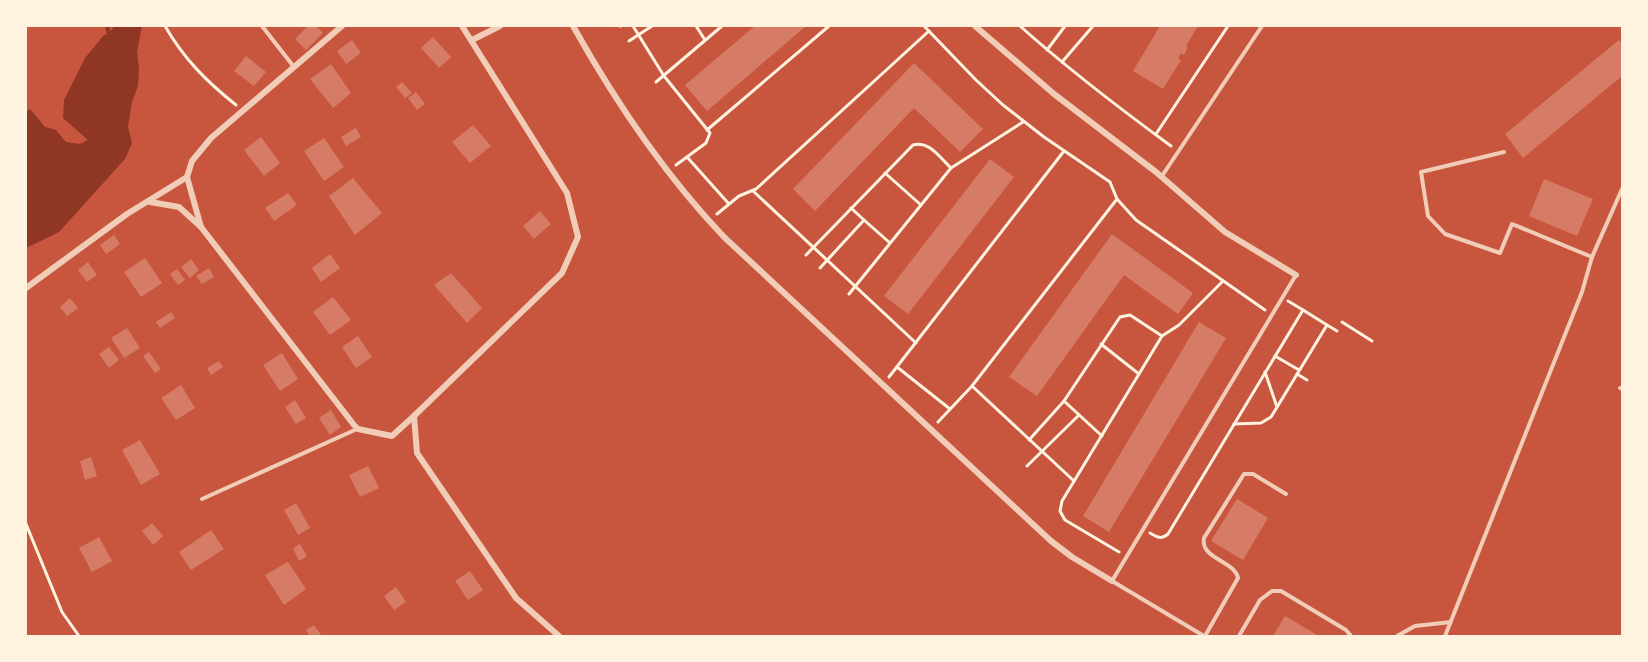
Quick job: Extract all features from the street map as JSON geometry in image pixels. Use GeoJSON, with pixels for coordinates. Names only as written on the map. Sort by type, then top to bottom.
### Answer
{"type":"FeatureCollection","features":[{"type":"Feature","properties":{"kind":"street"},"geometry":{"type":"LineString","coordinates":[[201,227],[187,177],[192,162],[211,138],[342,26]]}},
{"type":"Feature","properties":{"kind":"street"},"geometry":{"type":"LineString","coordinates":[[149,202],[179,207],[201,227],[358,429],[392,436],[562,273],[578,237],[567,193],[462,26]]}},
{"type":"Feature","properties":{"kind":"street"},"geometry":{"type":"LineString","coordinates":[[472,40],[500,26]]}},
{"type":"Feature","properties":{"kind":"street"},"geometry":{"type":"LineString","coordinates":[[573,26],[607,85],[668,171],[709,221],[1051,542],[1112,581]]}},
{"type":"Feature","properties":{"kind":"street"},"geometry":{"type":"LineString","coordinates":[[975,26],[1054,94],[1161,177],[1233,238],[1296,275]]}},
{"type":"Feature","properties":{"kind":"street"},"geometry":{"type":"LineString","coordinates":[[26,288],[127,214],[187,177]]}},
{"type":"Feature","properties":{"kind":"street"},"geometry":{"type":"LineString","coordinates":[[414,416],[417,453],[516,598],[559,636]]}},
{"type":"Feature","properties":{"kind":"lane"},"geometry":{"type":"LineString","coordinates":[[262,26],[294,67]]}},
{"type":"Feature","properties":{"kind":"lane"},"geometry":{"type":"LineString","coordinates":[[1161,177],[1262,26]]}},
{"type":"Feature","properties":{"kind":"lane"},"geometry":{"type":"LineString","coordinates":[[1504,152],[1421,171],[1428,216],[1445,234],[1500,253],[1512,224],[1592,257]]}},
{"type":"Feature","properties":{"kind":"lane"},"geometry":{"type":"LineString","coordinates":[[1445,636],[1582,292],[1592,257],[1623,189]]}},
{"type":"Feature","properties":{"kind":"lane"},"geometry":{"type":"LineString","coordinates":[[1286,494],[1252,474],[1244,474],[1204,538],[1203,545],[1206,551],[1232,567],[1238,578],[1204,636],[1112,581],[1296,275]]}},
{"type":"Feature","properties":{"kind":"lane"},"geometry":{"type":"LineString","coordinates":[[202,499],[358,429]]}},
{"type":"Feature","properties":{"kind":"lane"},"geometry":{"type":"LineString","coordinates":[[1239,636],[1260,600],[1272,591],[1281,591],[1346,630],[1351,636]]}},
{"type":"Feature","properties":{"kind":"lane"},"geometry":{"type":"LineString","coordinates":[[1397,636],[1415,626],[1451,622]]}},
{"type":"Feature","properties":{"kind":"path"},"geometry":{"type":"LineString","coordinates":[[165,26],[178,48],[207,82],[242,110]]}},
{"type":"Feature","properties":{"kind":"path"},"geometry":{"type":"LineString","coordinates":[[633,26],[664,76],[710,133],[709,140],[668,171]]}},
{"type":"Feature","properties":{"kind":"path"},"geometry":{"type":"LineString","coordinates":[[629,41],[652,26]]}},
{"type":"Feature","properties":{"kind":"path"},"geometry":{"type":"LineString","coordinates":[[696,26],[705,40]]}},
{"type":"Feature","properties":{"kind":"path"},"geometry":{"type":"LineString","coordinates":[[656,82],[722,26]]}},
{"type":"Feature","properties":{"kind":"path"},"geometry":{"type":"LineString","coordinates":[[707,130],[829,26]]}},
{"type":"Feature","properties":{"kind":"path"},"geometry":{"type":"LineString","coordinates":[[924,26],[976,80],[1023,122],[1110,182],[1117,199],[1148,230],[1272,315]]}},
{"type":"Feature","properties":{"kind":"path"},"geometry":{"type":"LineString","coordinates":[[1020,26],[1134,120],[1179,151]]}},
{"type":"Feature","properties":{"kind":"path"},"geometry":{"type":"LineString","coordinates":[[1047,50],[1065,26]]}},
{"type":"Feature","properties":{"kind":"path"},"geometry":{"type":"LineString","coordinates":[[1062,62],[1093,26]]}},
{"type":"Feature","properties":{"kind":"path"},"geometry":{"type":"LineString","coordinates":[[1155,134],[1228,26]]}},
{"type":"Feature","properties":{"kind":"path"},"geometry":{"type":"LineString","coordinates":[[709,221],[742,194],[753,191],[929,31]]}},
{"type":"Feature","properties":{"kind":"path"},"geometry":{"type":"LineString","coordinates":[[849,294],[951,168],[1023,122]]}},
{"type":"Feature","properties":{"kind":"path"},"geometry":{"type":"LineString","coordinates":[[807,255],[885,172],[917,143],[927,145],[951,168]]}},
{"type":"Feature","properties":{"kind":"path"},"geometry":{"type":"LineString","coordinates":[[883,385],[1064,151]]}},
{"type":"Feature","properties":{"kind":"path"},"geometry":{"type":"LineString","coordinates":[[687,158],[729,204]]}},
{"type":"Feature","properties":{"kind":"path"},"geometry":{"type":"LineString","coordinates":[[885,172],[921,205]]}},
{"type":"Feature","properties":{"kind":"path"},"geometry":{"type":"LineString","coordinates":[[753,191],[916,343]]}},
{"type":"Feature","properties":{"kind":"path"},"geometry":{"type":"LineString","coordinates":[[930,429],[972,386],[1117,199]]}},
{"type":"Feature","properties":{"kind":"path"},"geometry":{"type":"LineString","coordinates":[[851,208],[890,244]]}},
{"type":"Feature","properties":{"kind":"path"},"geometry":{"type":"LineString","coordinates":[[820,268],[864,220]]}},
{"type":"Feature","properties":{"kind":"path"},"geometry":{"type":"LineString","coordinates":[[1127,557],[1065,520],[1060,507],[1062,501],[1162,336],[1179,325],[1223,281]]}},
{"type":"Feature","properties":{"kind":"path"},"geometry":{"type":"LineString","coordinates":[[1282,298],[1337,331]]}},
{"type":"Feature","properties":{"kind":"path"},"geometry":{"type":"LineString","coordinates":[[1143,529],[1158,538],[1163,538],[1168,534],[1303,310]]}},
{"type":"Feature","properties":{"kind":"path"},"geometry":{"type":"LineString","coordinates":[[1029,440],[1064,401],[1117,321],[1124,315],[1137,318],[1162,336]]}},
{"type":"Feature","properties":{"kind":"path"},"geometry":{"type":"LineString","coordinates":[[1342,322],[1372,340]]}},
{"type":"Feature","properties":{"kind":"path"},"geometry":{"type":"LineString","coordinates":[[1234,424],[1265,422],[1272,417],[1327,325]]}},
{"type":"Feature","properties":{"kind":"path"},"geometry":{"type":"LineString","coordinates":[[1101,344],[1139,374]]}},
{"type":"Feature","properties":{"kind":"path"},"geometry":{"type":"LineString","coordinates":[[1275,356],[1307,380]]}},
{"type":"Feature","properties":{"kind":"path"},"geometry":{"type":"LineString","coordinates":[[897,368],[950,409]]}},
{"type":"Feature","properties":{"kind":"path"},"geometry":{"type":"LineString","coordinates":[[1265,372],[1277,408]]}},
{"type":"Feature","properties":{"kind":"path"},"geometry":{"type":"LineString","coordinates":[[972,386],[1074,481]]}},
{"type":"Feature","properties":{"kind":"path"},"geometry":{"type":"LineString","coordinates":[[1064,401],[1102,436]]}},
{"type":"Feature","properties":{"kind":"path"},"geometry":{"type":"LineString","coordinates":[[1027,466],[1079,415]]}},
{"type":"Feature","properties":{"kind":"path"},"geometry":{"type":"LineString","coordinates":[[26,524],[62,612],[79,636]]}},
{"type":"Feature","properties":{"kind":"shaded area"},"geometry":{"type":"Polygon","coordinates":[[[114,26],[142,26],[137,52],[138,86],[132,102],[128,127],[132,143],[125,159],[59,232],[26,248],[26,111],[30,109],[45,127],[56,130],[66,142],[80,144],[88,140],[63,118],[64,100],[85,58],[114,26]]]}},
{"type":"Feature","properties":{"kind":"building"},"geometry":{"type":"Polygon","coordinates":[[[308,26],[316,26],[323,33],[306,50],[295,39],[308,26]]]}},
{"type":"Feature","properties":{"kind":"building"},"geometry":{"type":"Polygon","coordinates":[[[755,26],[806,26],[707,111],[685,85],[755,26]]]}},
{"type":"Feature","properties":{"kind":"building"},"geometry":{"type":"Polygon","coordinates":[[[1160,26],[1198,26],[1186,46],[1188,47],[1184,55],[1181,53],[1178,59],[1181,60],[1163,89],[1133,71],[1160,26]]]}},
{"type":"Feature","properties":{"kind":"building"},"geometry":{"type":"Polygon","coordinates":[[[433,37],[451,57],[439,68],[421,48],[433,37]]]}},
{"type":"Feature","properties":{"kind":"building"},"geometry":{"type":"Polygon","coordinates":[[[352,40],[361,53],[346,64],[337,51],[352,40]]]}},
{"type":"Feature","properties":{"kind":"building"},"geometry":{"type":"Polygon","coordinates":[[[1619,40],[1622,44],[1622,76],[1523,158],[1505,134],[1619,40]]]}},
{"type":"Feature","properties":{"kind":"building"},"geometry":{"type":"Polygon","coordinates":[[[246,56],[266,72],[254,86],[234,71],[246,56]]]}},
{"type":"Feature","properties":{"kind":"building"},"geometry":{"type":"Polygon","coordinates":[[[914,63],[983,129],[960,152],[914,108],[815,211],[793,189],[914,63]]]}},
{"type":"Feature","properties":{"kind":"building"},"geometry":{"type":"Polygon","coordinates":[[[331,64],[351,93],[333,108],[310,79],[331,64]]]}},
{"type":"Feature","properties":{"kind":"building"},"geometry":{"type":"Polygon","coordinates":[[[402,82],[412,93],[405,98],[396,87],[402,82]]]}},
{"type":"Feature","properties":{"kind":"building"},"geometry":{"type":"Polygon","coordinates":[[[416,92],[425,104],[417,110],[408,98],[416,92]]]}},
{"type":"Feature","properties":{"kind":"building"},"geometry":{"type":"Polygon","coordinates":[[[473,125],[491,146],[470,163],[452,142],[473,125]]]}},
{"type":"Feature","properties":{"kind":"building"},"geometry":{"type":"Polygon","coordinates":[[[356,128],[361,137],[346,146],[341,137],[356,128]]]}},
{"type":"Feature","properties":{"kind":"building"},"geometry":{"type":"Polygon","coordinates":[[[261,137],[280,163],[264,176],[244,150],[261,137]]]}},
{"type":"Feature","properties":{"kind":"building"},"geometry":{"type":"Polygon","coordinates":[[[324,138],[344,167],[324,181],[304,151],[324,138]]]}},
{"type":"Feature","properties":{"kind":"building"},"geometry":{"type":"Polygon","coordinates":[[[990,159],[1014,177],[908,314],[884,296],[990,159]]]}},
{"type":"Feature","properties":{"kind":"building"},"geometry":{"type":"Polygon","coordinates":[[[353,178],[382,213],[355,235],[329,196],[353,178]]]}},
{"type":"Feature","properties":{"kind":"building"},"geometry":{"type":"Polygon","coordinates":[[[1544,179],[1593,199],[1577,236],[1529,216],[1544,179]]]}},
{"type":"Feature","properties":{"kind":"building"},"geometry":{"type":"Polygon","coordinates":[[[288,193],[297,205],[274,221],[265,208],[288,193]]]}},
{"type":"Feature","properties":{"kind":"building"},"geometry":{"type":"Polygon","coordinates":[[[540,211],[551,224],[534,239],[523,226],[540,211]]]}},
{"type":"Feature","properties":{"kind":"building"},"geometry":{"type":"Polygon","coordinates":[[[1112,234],[1193,293],[1178,314],[1124,275],[1037,396],[1009,377],[1112,234]]]}},
{"type":"Feature","properties":{"kind":"building"},"geometry":{"type":"Polygon","coordinates":[[[114,235],[120,244],[106,254],[100,245],[114,235]]]}},
{"type":"Feature","properties":{"kind":"building"},"geometry":{"type":"Polygon","coordinates":[[[330,254],[340,268],[321,282],[312,268],[330,254]]]}},
{"type":"Feature","properties":{"kind":"building"},"geometry":{"type":"Polygon","coordinates":[[[145,258],[162,283],[141,297],[124,272],[145,258]]]}},
{"type":"Feature","properties":{"kind":"building"},"geometry":{"type":"Polygon","coordinates":[[[191,259],[199,270],[190,278],[181,267],[191,259]]]}},
{"type":"Feature","properties":{"kind":"building"},"geometry":{"type":"Polygon","coordinates":[[[88,262],[97,275],[87,282],[78,270],[88,262]]]}},
{"type":"Feature","properties":{"kind":"building"},"geometry":{"type":"Polygon","coordinates":[[[209,268],[214,277],[202,284],[196,276],[209,268]]]}},
{"type":"Feature","properties":{"kind":"building"},"geometry":{"type":"Polygon","coordinates":[[[177,269],[185,280],[178,285],[170,274],[177,269]]]}},
{"type":"Feature","properties":{"kind":"building"},"geometry":{"type":"Polygon","coordinates":[[[451,273],[482,308],[467,323],[434,285],[451,273]]]}},
{"type":"Feature","properties":{"kind":"building"},"geometry":{"type":"Polygon","coordinates":[[[333,297],[351,320],[330,335],[313,312],[333,297]]]}},
{"type":"Feature","properties":{"kind":"building"},"geometry":{"type":"Polygon","coordinates":[[[70,298],[78,308],[67,316],[60,307],[70,298]]]}},
{"type":"Feature","properties":{"kind":"building"},"geometry":{"type":"Polygon","coordinates":[[[171,312],[175,318],[160,328],[156,322],[171,312]]]}},
{"type":"Feature","properties":{"kind":"building"},"geometry":{"type":"Polygon","coordinates":[[[1199,322],[1226,338],[1109,532],[1083,516],[1199,322]]]}},
{"type":"Feature","properties":{"kind":"building"},"geometry":{"type":"Polygon","coordinates":[[[127,328],[140,348],[124,358],[111,338],[127,328]]]}},
{"type":"Feature","properties":{"kind":"building"},"geometry":{"type":"Polygon","coordinates":[[[358,336],[372,357],[356,368],[342,347],[358,336]]]}},
{"type":"Feature","properties":{"kind":"building"},"geometry":{"type":"Polygon","coordinates":[[[109,347],[119,360],[109,368],[99,354],[109,347]]]}},
{"type":"Feature","properties":{"kind":"building"},"geometry":{"type":"Polygon","coordinates":[[[149,352],[161,369],[155,373],[143,356],[149,352]]]}},
{"type":"Feature","properties":{"kind":"building"},"geometry":{"type":"Polygon","coordinates":[[[282,353],[298,379],[280,391],[263,365],[282,353]]]}},
{"type":"Feature","properties":{"kind":"building"},"geometry":{"type":"Polygon","coordinates":[[[219,361],[223,367],[211,375],[207,368],[219,361]]]}},
{"type":"Feature","properties":{"kind":"building"},"geometry":{"type":"Polygon","coordinates":[[[181,385],[195,408],[176,420],[161,398],[181,385]]]}},
{"type":"Feature","properties":{"kind":"building"},"geometry":{"type":"Polygon","coordinates":[[[295,400],[306,418],[296,424],[285,407],[295,400]]]}},
{"type":"Feature","properties":{"kind":"building"},"geometry":{"type":"Polygon","coordinates":[[[331,410],[341,427],[330,435],[319,418],[331,410]]]}},
{"type":"Feature","properties":{"kind":"building"},"geometry":{"type":"Polygon","coordinates":[[[140,440],[160,474],[141,485],[122,450],[140,440]]]}},
{"type":"Feature","properties":{"kind":"building"},"geometry":{"type":"Polygon","coordinates":[[[91,457],[97,476],[85,480],[80,461],[91,457]]]}},
{"type":"Feature","properties":{"kind":"building"},"geometry":{"type":"Polygon","coordinates":[[[368,466],[379,488],[360,497],[349,475],[368,466]]]}},
{"type":"Feature","properties":{"kind":"building"},"geometry":{"type":"Polygon","coordinates":[[[1237,499],[1268,518],[1243,560],[1211,541],[1237,499]]]}},
{"type":"Feature","properties":{"kind":"building"},"geometry":{"type":"Polygon","coordinates":[[[296,503],[310,528],[298,535],[284,510],[296,503]]]}},
{"type":"Feature","properties":{"kind":"building"},"geometry":{"type":"Polygon","coordinates":[[[152,523],[163,536],[153,545],[142,531],[152,523]]]}},
{"type":"Feature","properties":{"kind":"building"},"geometry":{"type":"Polygon","coordinates":[[[211,530],[224,549],[191,570],[179,552],[211,530]]]}},
{"type":"Feature","properties":{"kind":"building"},"geometry":{"type":"Polygon","coordinates":[[[99,537],[112,561],[92,572],[79,548],[99,537]]]}},
{"type":"Feature","properties":{"kind":"building"},"geometry":{"type":"Polygon","coordinates":[[[300,544],[307,556],[299,561],[293,548],[300,544]]]}},
{"type":"Feature","properties":{"kind":"building"},"geometry":{"type":"Polygon","coordinates":[[[288,562],[306,589],[284,605],[265,575],[288,562]]]}},
{"type":"Feature","properties":{"kind":"building"},"geometry":{"type":"Polygon","coordinates":[[[470,571],[483,590],[468,600],[455,581],[470,571]]]}},
{"type":"Feature","properties":{"kind":"building"},"geometry":{"type":"Polygon","coordinates":[[[396,587],[406,602],[394,610],[384,596],[396,587]]]}},
{"type":"Feature","properties":{"kind":"building"},"geometry":{"type":"Polygon","coordinates":[[[1285,616],[1319,636],[1273,636],[1285,616]]]}},
{"type":"Feature","properties":{"kind":"building"},"geometry":{"type":"Polygon","coordinates":[[[314,625],[321,635],[310,636],[306,630],[314,625]]]}},
{"type":"Feature","properties":{"kind":"waterway"},"geometry":{"type":"LineString","coordinates":[[107,26],[108,40]]}}]}
